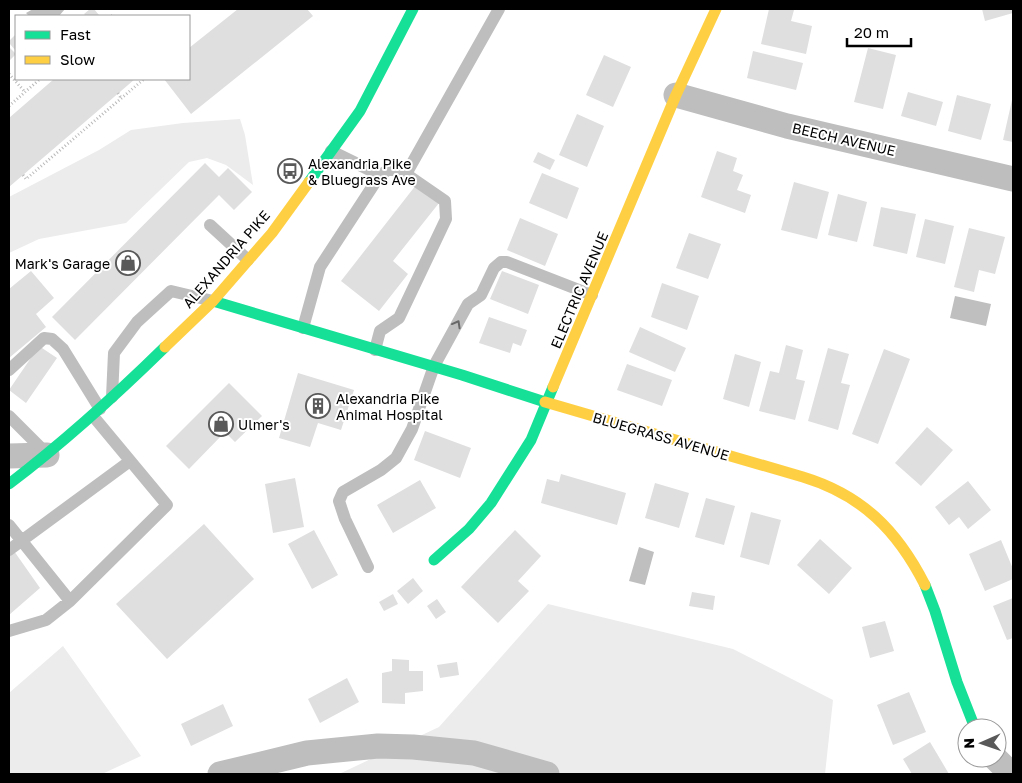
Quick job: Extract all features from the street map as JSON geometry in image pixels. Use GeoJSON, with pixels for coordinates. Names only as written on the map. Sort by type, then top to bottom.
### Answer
{"type":"FeatureCollection","features":[{"type":"Feature","properties":{"kind":"street","name":"ALEXANDRIA PIKE"},"geometry":{"type":"LineString","coordinates":[[9,484],[47,455],[112,399],[213,301],[272,233],[360,111],[413,9]]}},
{"type":"Feature","properties":{"kind":"street","name":"ELECTRIC AVENUE"},"geometry":{"type":"LineString","coordinates":[[434,560],[469,529],[491,503],[531,440],[676,95],[716,9]]}},
{"type":"Feature","properties":{"kind":"street","name":"BEECH AVENUE"},"geometry":{"type":"LineString","coordinates":[[676,95],[787,126],[1013,179]]}},
{"type":"Feature","properties":{"kind":"street","name":"BLUEGRASS AVENUE"},"geometry":{"type":"LineString","coordinates":[[213,301],[804,478],[850,496],[887,529],[902,546],[918,570],[939,621],[964,704],[970,718]]}},
{"type":"Feature","properties":{"kind":"street"},"geometry":{"type":"LineString","coordinates":[[9,456],[47,455]]}},
{"type":"Feature","properties":{"kind":"street"},"geometry":{"type":"LineString","coordinates":[[220,774],[307,753],[378,746],[413,747],[474,753],[547,774]]}},
{"type":"Feature","properties":{"kind":"lane"},"geometry":{"type":"LineString","coordinates":[[406,174],[499,9]]}},
{"type":"Feature","properties":{"kind":"lane"},"geometry":{"type":"LineString","coordinates":[[331,151],[380,175]]}},
{"type":"Feature","properties":{"kind":"lane"},"geometry":{"type":"LineString","coordinates":[[303,328],[320,267],[380,175],[388,170],[400,170],[444,201],[446,219],[399,318],[380,331],[375,350]]}},
{"type":"Feature","properties":{"kind":"lane"},"geometry":{"type":"LineString","coordinates":[[210,225],[248,260]]}},
{"type":"Feature","properties":{"kind":"lane"},"geometry":{"type":"LineString","coordinates":[[368,568],[344,519],[339,501],[343,492],[381,470],[396,458],[412,429],[434,366],[468,304],[481,295],[494,268],[501,262],[507,262],[592,294]]}},
{"type":"Feature","properties":{"kind":"lane"},"geometry":{"type":"LineString","coordinates":[[112,399],[114,353],[137,322],[171,291],[213,301]]}},
{"type":"Feature","properties":{"kind":"lane"},"geometry":{"type":"LineString","coordinates":[[9,370],[44,338],[52,339],[63,349],[97,412],[130,461],[167,505],[70,601],[46,620],[9,631]]}},
{"type":"Feature","properties":{"kind":"lane"},"geometry":{"type":"LineString","coordinates":[[9,416],[47,455]]}},
{"type":"Feature","properties":{"kind":"lane"},"geometry":{"type":"LineString","coordinates":[[9,550],[130,461]]}},
{"type":"Feature","properties":{"kind":"lane"},"geometry":{"type":"LineString","coordinates":[[9,525],[70,601]]}},
{"type":"Feature","properties":{"kind":"path"},"geometry":{"type":"LineString","coordinates":[[9,74],[25,92]]}},
{"type":"Feature","properties":{"kind":"path"},"geometry":{"type":"LineString","coordinates":[[9,106],[39,80]]}},
{"type":"Feature","properties":{"kind":"path"},"geometry":{"type":"LineString","coordinates":[[23,175],[26,178],[143,80]]}},
{"type":"Feature","properties":{"kind":"path"},"geometry":{"type":"LineString","coordinates":[[118,93],[122,98]]}},
{"type":"Feature","properties":{"kind":"shaded area"},"geometry":{"type":"Polygon","coordinates":[[[33,9],[65,9],[60,15],[28,15],[26,13],[33,9]]]}},
{"type":"Feature","properties":{"kind":"shaded area"},"geometry":{"type":"Polygon","coordinates":[[[240,119],[245,135],[253,185],[226,165],[207,158],[189,162],[126,223],[39,239],[9,253],[9,197],[99,150],[131,130],[183,123],[240,119]]]}},
{"type":"Feature","properties":{"kind":"shaded area"},"geometry":{"type":"Polygon","coordinates":[[[955,296],[991,304],[986,326],[950,318],[955,296]]]}},
{"type":"Feature","properties":{"kind":"shaded area"},"geometry":{"type":"Polygon","coordinates":[[[639,547],[654,552],[645,585],[629,581],[639,547]]]}},
{"type":"Feature","properties":{"kind":"shaded area"},"geometry":{"type":"Polygon","coordinates":[[[548,604],[733,649],[833,700],[825,774],[339,774],[439,727],[548,604]]]}},
{"type":"Feature","properties":{"kind":"shaded area"},"geometry":{"type":"Polygon","coordinates":[[[63,646],[141,756],[102,774],[9,774],[9,693],[63,646]]]}},
{"type":"Feature","properties":{"kind":"building"},"geometry":{"type":"Polygon","coordinates":[[[90,9],[94,9],[99,15],[85,15],[90,9]]]}},
{"type":"Feature","properties":{"kind":"building"},"geometry":{"type":"Polygon","coordinates":[[[238,9],[307,9],[313,16],[191,114],[165,80],[190,80],[190,47],[238,9]]]}},
{"type":"Feature","properties":{"kind":"building"},"geometry":{"type":"Polygon","coordinates":[[[769,9],[794,10],[791,21],[812,26],[806,54],[761,44],[769,9]]]}},
{"type":"Feature","properties":{"kind":"building"},"geometry":{"type":"Polygon","coordinates":[[[982,9],[1013,9],[1013,13],[985,21],[982,9]]]}},
{"type":"Feature","properties":{"kind":"building"},"geometry":{"type":"Polygon","coordinates":[[[15,35],[15,50],[9,43],[15,35]]]}},
{"type":"Feature","properties":{"kind":"building"},"geometry":{"type":"Polygon","coordinates":[[[9,47],[15,55],[9,61],[9,47]]]}},
{"type":"Feature","properties":{"kind":"building"},"geometry":{"type":"Polygon","coordinates":[[[868,48],[896,55],[883,109],[854,102],[868,48]]]}},
{"type":"Feature","properties":{"kind":"building"},"geometry":{"type":"Polygon","coordinates":[[[753,51],[803,63],[796,90],[747,78],[753,51]]]}},
{"type":"Feature","properties":{"kind":"building"},"geometry":{"type":"Polygon","coordinates":[[[604,55],[631,67],[613,107],[586,95],[604,55]]]}},
{"type":"Feature","properties":{"kind":"building"},"geometry":{"type":"Polygon","coordinates":[[[53,80],[134,80],[9,187],[9,118],[53,80]]]}},
{"type":"Feature","properties":{"kind":"building"},"geometry":{"type":"Polygon","coordinates":[[[908,92],[943,102],[936,126],[901,116],[908,92]]]}},
{"type":"Feature","properties":{"kind":"building"},"geometry":{"type":"Polygon","coordinates":[[[957,95],[991,104],[981,140],[948,131],[957,95]]]}},
{"type":"Feature","properties":{"kind":"building"},"geometry":{"type":"Polygon","coordinates":[[[1013,100],[1013,142],[1003,140],[1013,100]]]}},
{"type":"Feature","properties":{"kind":"building"},"geometry":{"type":"Polygon","coordinates":[[[577,114],[604,126],[587,167],[559,155],[577,114]]]}},
{"type":"Feature","properties":{"kind":"building"},"geometry":{"type":"Polygon","coordinates":[[[717,151],[737,158],[733,171],[743,175],[737,190],[751,195],[745,213],[701,197],[717,151]]]}},
{"type":"Feature","properties":{"kind":"building"},"geometry":{"type":"Polygon","coordinates":[[[538,152],[555,160],[550,170],[533,162],[538,152]]]}},
{"type":"Feature","properties":{"kind":"building","name":"Mark's Garage"},"geometry":{"type":"Polygon","coordinates":[[[205,163],[219,177],[228,168],[252,192],[234,210],[219,195],[75,340],[52,317],[205,163]]]}},
{"type":"Feature","properties":{"kind":"building"},"geometry":{"type":"Polygon","coordinates":[[[542,173],[579,188],[567,219],[529,203],[542,173]]]}},
{"type":"Feature","properties":{"kind":"building"},"geometry":{"type":"Polygon","coordinates":[[[794,182],[829,192],[817,239],[781,230],[794,182]]]}},
{"type":"Feature","properties":{"kind":"building"},"geometry":{"type":"Polygon","coordinates":[[[416,185],[439,203],[393,261],[408,274],[379,311],[341,281],[416,185]]]}},
{"type":"Feature","properties":{"kind":"building"},"geometry":{"type":"Polygon","coordinates":[[[838,194],[867,202],[857,242],[828,235],[838,194]]]}},
{"type":"Feature","properties":{"kind":"building"},"geometry":{"type":"Polygon","coordinates":[[[881,207],[916,214],[907,254],[873,246],[881,207]]]}},
{"type":"Feature","properties":{"kind":"building"},"geometry":{"type":"Polygon","coordinates":[[[520,218],[558,234],[545,266],[507,250],[520,218]]]}},
{"type":"Feature","properties":{"kind":"building"},"geometry":{"type":"Polygon","coordinates":[[[925,219],[954,226],[945,264],[916,257],[925,219]]]}},
{"type":"Feature","properties":{"kind":"building"},"geometry":{"type":"Polygon","coordinates":[[[969,228],[1005,237],[995,274],[979,270],[974,292],[954,287],[969,228]]]}},
{"type":"Feature","properties":{"kind":"building"},"geometry":{"type":"Polygon","coordinates":[[[689,233],[721,244],[708,279],[676,268],[689,233]]]}},
{"type":"Feature","properties":{"kind":"building"},"geometry":{"type":"Polygon","coordinates":[[[31,271],[54,298],[36,314],[46,327],[9,358],[9,289],[31,271]]]}},
{"type":"Feature","properties":{"kind":"building"},"geometry":{"type":"Polygon","coordinates":[[[502,271],[539,285],[528,314],[490,299],[502,271]]]}},
{"type":"Feature","properties":{"kind":"building"},"geometry":{"type":"Polygon","coordinates":[[[662,283],[699,296],[687,330],[651,317],[662,283]]]}},
{"type":"Feature","properties":{"kind":"building"},"geometry":{"type":"Polygon","coordinates":[[[489,317],[527,330],[521,346],[513,343],[510,353],[479,343],[489,317]]]}},
{"type":"Feature","properties":{"kind":"building"},"geometry":{"type":"Polygon","coordinates":[[[640,327],[686,348],[675,372],[629,352],[640,327]]]}},
{"type":"Feature","properties":{"kind":"building"},"geometry":{"type":"Polygon","coordinates":[[[786,345],[803,350],[796,379],[805,381],[795,420],[759,411],[770,371],[779,373],[786,345]]]}},
{"type":"Feature","properties":{"kind":"building"},"geometry":{"type":"Polygon","coordinates":[[[39,346],[57,358],[26,403],[9,390],[39,346]]]}},
{"type":"Feature","properties":{"kind":"building"},"geometry":{"type":"Polygon","coordinates":[[[828,348],[849,354],[841,383],[850,385],[838,430],[808,421],[828,348]]]}},
{"type":"Feature","properties":{"kind":"building"},"geometry":{"type":"Polygon","coordinates":[[[884,349],[910,359],[878,444],[852,434],[884,349]]]}},
{"type":"Feature","properties":{"kind":"building"},"geometry":{"type":"Polygon","coordinates":[[[735,354],[761,362],[749,407],[723,399],[735,354]]]}},
{"type":"Feature","properties":{"kind":"building"},"geometry":{"type":"Polygon","coordinates":[[[627,364],[672,380],[662,406],[617,390],[627,364]]]}},
{"type":"Feature","properties":{"kind":"building","name":"Alexandria Pike Animal Hospital"},"geometry":{"type":"Polygon","coordinates":[[[298,373],[354,390],[341,430],[318,423],[310,447],[279,438],[298,373]]]}},
{"type":"Feature","properties":{"kind":"building","name":"Ulmer's"},"geometry":{"type":"Polygon","coordinates":[[[229,383],[262,416],[235,442],[225,432],[189,469],[166,446],[229,383]]]}},
{"type":"Feature","properties":{"kind":"building"},"geometry":{"type":"Polygon","coordinates":[[[927,427],[953,450],[921,486],[895,463],[927,427]]]}},
{"type":"Feature","properties":{"kind":"building"},"geometry":{"type":"Polygon","coordinates":[[[425,431],[471,448],[460,478],[414,460],[425,431]]]}},
{"type":"Feature","properties":{"kind":"building"},"geometry":{"type":"Polygon","coordinates":[[[561,474],[626,493],[617,525],[541,503],[547,479],[559,482],[561,474]]]}},
{"type":"Feature","properties":{"kind":"building"},"geometry":{"type":"Polygon","coordinates":[[[295,478],[304,527],[273,533],[265,484],[295,478]]]}},
{"type":"Feature","properties":{"kind":"building"},"geometry":{"type":"Polygon","coordinates":[[[420,480],[436,508],[393,533],[377,505],[420,480]]]}},
{"type":"Feature","properties":{"kind":"building"},"geometry":{"type":"Polygon","coordinates":[[[968,481],[991,510],[968,529],[959,517],[949,525],[935,507],[968,481]]]}},
{"type":"Feature","properties":{"kind":"building"},"geometry":{"type":"Polygon","coordinates":[[[655,483],[689,493],[679,528],[645,518],[655,483]]]}},
{"type":"Feature","properties":{"kind":"building"},"geometry":{"type":"Polygon","coordinates":[[[706,498],[735,506],[724,545],[695,537],[706,498]]]}},
{"type":"Feature","properties":{"kind":"building"},"geometry":{"type":"Polygon","coordinates":[[[751,512],[781,520],[769,565],[740,557],[751,512]]]}},
{"type":"Feature","properties":{"kind":"building"},"geometry":{"type":"Polygon","coordinates":[[[204,524],[254,579],[167,659],[116,604],[204,524]]]}},
{"type":"Feature","properties":{"kind":"building"},"geometry":{"type":"Polygon","coordinates":[[[314,530],[338,575],[312,589],[288,544],[314,530]]]}},
{"type":"Feature","properties":{"kind":"building"},"geometry":{"type":"Polygon","coordinates":[[[515,530],[541,556],[518,581],[529,591],[498,623],[461,587],[515,530]]]}},
{"type":"Feature","properties":{"kind":"building"},"geometry":{"type":"Polygon","coordinates":[[[820,539],[852,568],[829,594],[797,565],[820,539]]]}},
{"type":"Feature","properties":{"kind":"building"},"geometry":{"type":"Polygon","coordinates":[[[1001,540],[1013,569],[1013,579],[985,591],[969,554],[1001,540]]]}},
{"type":"Feature","properties":{"kind":"building"},"geometry":{"type":"Polygon","coordinates":[[[14,551],[40,588],[9,615],[9,555],[14,551]]]}},
{"type":"Feature","properties":{"kind":"building"},"geometry":{"type":"Polygon","coordinates":[[[413,578],[423,591],[408,604],[397,591],[413,578]]]}},
{"type":"Feature","properties":{"kind":"building"},"geometry":{"type":"Polygon","coordinates":[[[692,592],[715,596],[713,610],[689,606],[692,592]]]}},
{"type":"Feature","properties":{"kind":"building"},"geometry":{"type":"Polygon","coordinates":[[[393,594],[398,604],[384,611],[379,602],[393,594]]]}},
{"type":"Feature","properties":{"kind":"building"},"geometry":{"type":"Polygon","coordinates":[[[1013,598],[1013,638],[1007,640],[993,606],[1013,598]]]}},
{"type":"Feature","properties":{"kind":"building"},"geometry":{"type":"Polygon","coordinates":[[[437,599],[446,612],[436,619],[427,606],[437,599]]]}},
{"type":"Feature","properties":{"kind":"building"},"geometry":{"type":"Polygon","coordinates":[[[885,621],[894,651],[870,658],[862,627],[885,621]]]}},
{"type":"Feature","properties":{"kind":"building"},"geometry":{"type":"Polygon","coordinates":[[[392,659],[409,660],[409,671],[423,671],[423,691],[405,693],[405,704],[382,703],[382,673],[392,671],[392,659]]]}},
{"type":"Feature","properties":{"kind":"building"},"geometry":{"type":"Polygon","coordinates":[[[457,662],[459,675],[440,678],[437,665],[457,662]]]}},
{"type":"Feature","properties":{"kind":"building"},"geometry":{"type":"Polygon","coordinates":[[[347,678],[359,702],[320,723],[308,699],[347,678]]]}},
{"type":"Feature","properties":{"kind":"building"},"geometry":{"type":"Polygon","coordinates":[[[909,692],[926,732],[893,745],[877,705],[909,692]]]}},
{"type":"Feature","properties":{"kind":"building"},"geometry":{"type":"Polygon","coordinates":[[[223,704],[233,726],[191,746],[181,724],[223,704]]]}},
{"type":"Feature","properties":{"kind":"building"},"geometry":{"type":"Polygon","coordinates":[[[930,742],[949,774],[912,774],[903,759],[930,742]]]}},
{"type":"Feature","properties":{"kind":"traffic: fast"},"geometry":{"type":"LineString","coordinates":[[309,182],[360,111],[413,9]]}},
{"type":"Feature","properties":{"kind":"traffic: fast"},"geometry":{"type":"LineString","coordinates":[[213,301],[462,375],[545,402]]}},
{"type":"Feature","properties":{"kind":"traffic: fast"},"geometry":{"type":"LineString","coordinates":[[9,484],[89,418],[165,347]]}},
{"type":"Feature","properties":{"kind":"traffic: fast"},"geometry":{"type":"LineString","coordinates":[[434,560],[469,529],[491,503],[531,440],[553,387]]}},
{"type":"Feature","properties":{"kind":"traffic: fast"},"geometry":{"type":"LineString","coordinates":[[925,585],[957,682],[971,718]]}},
{"type":"Feature","properties":{"kind":"traffic: slow"},"geometry":{"type":"LineString","coordinates":[[553,387],[676,95],[716,9]]}},
{"type":"Feature","properties":{"kind":"traffic: slow"},"geometry":{"type":"LineString","coordinates":[[165,347],[213,301],[272,233],[309,182]]}},
{"type":"Feature","properties":{"kind":"traffic: slow"},"geometry":{"type":"LineString","coordinates":[[545,402],[803,477],[843,494],[876,517],[890,531],[914,565],[925,585]]}},
{"type":"Feature","properties":{"kind":"place","name":"Alexandria Pike & Bluegrass Ave"},"geometry":{"type":"Point","coordinates":[290,171]}},
{"type":"Feature","properties":{"kind":"place","name":"Mark's Garage"},"geometry":{"type":"Point","coordinates":[128,263]}},
{"type":"Feature","properties":{"kind":"place","name":"Alexandria Pike Animal Hospital"},"geometry":{"type":"Point","coordinates":[318,406]}},
{"type":"Feature","properties":{"kind":"place","name":"Ulmer's"},"geometry":{"type":"Point","coordinates":[221,424]}}]}
